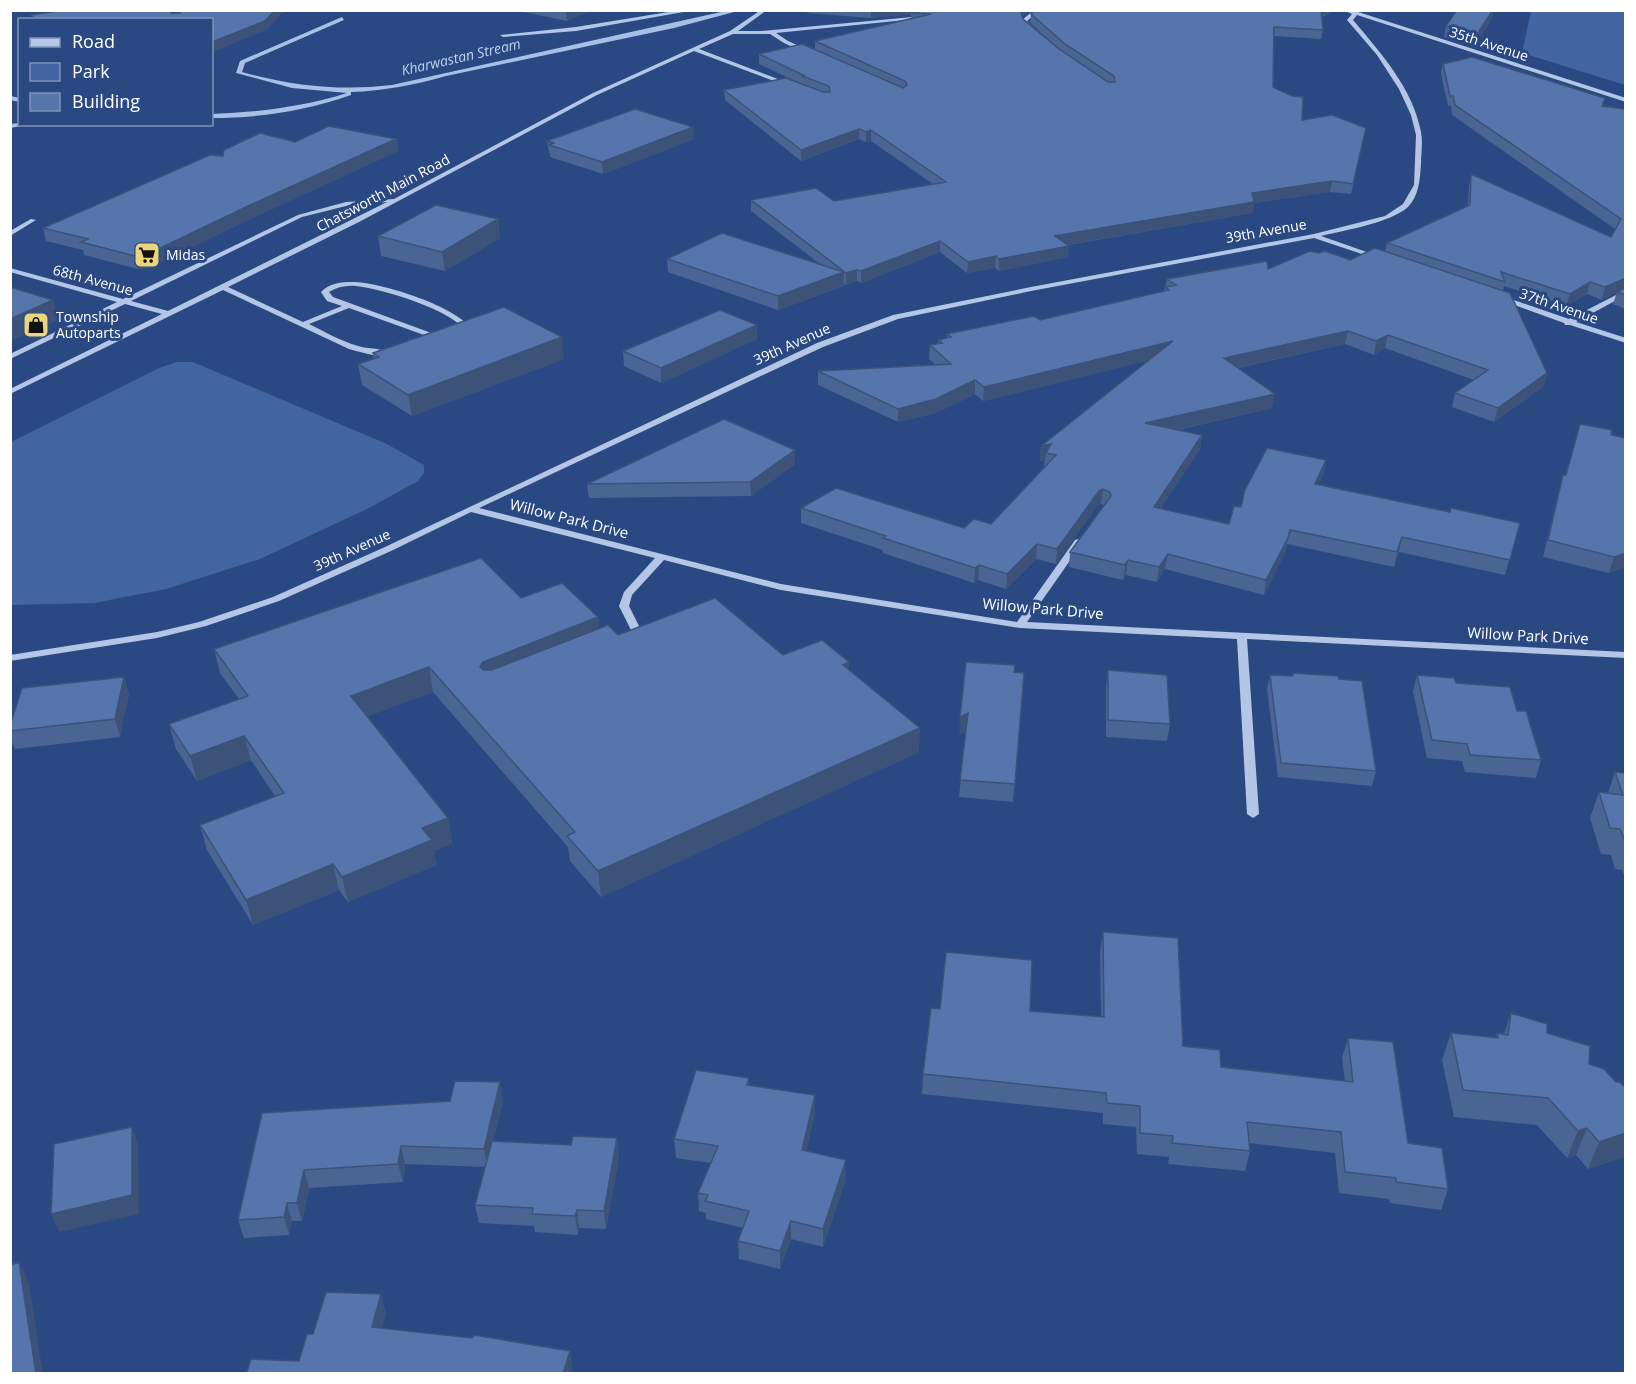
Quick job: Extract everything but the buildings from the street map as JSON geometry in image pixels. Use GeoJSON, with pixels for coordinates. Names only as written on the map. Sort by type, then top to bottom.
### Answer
{"type":"FeatureCollection","features":[{"type":"Feature","properties":{"kind":"street"},"geometry":{"type":"LineString","coordinates":[[503,35],[576,29],[693,10]]}},
{"type":"Feature","properties":{"kind":"street","name":"Chatsworth Main Road"},"geometry":{"type":"LineString","coordinates":[[10,392],[224,288],[595,94],[732,32],[765,10]]}},
{"type":"Feature","properties":{"kind":"street"},"geometry":{"type":"LineString","coordinates":[[1038,10],[1024,21],[1041,38]]}},
{"type":"Feature","properties":{"kind":"street","name":"35th Avenue"},"geometry":{"type":"LineString","coordinates":[[1345,10],[1626,100]]}},
{"type":"Feature","properties":{"kind":"street","name":"39th Avenue"},"geometry":{"type":"LineString","coordinates":[[10,658],[157,635],[234,614],[276,599],[388,549],[470,508],[820,345],[896,317],[1031,289],[1314,236],[1386,217],[1406,205],[1418,185],[1419,135],[1402,89],[1350,20],[1355,14]]}},
{"type":"Feature","properties":{"kind":"street"},"geometry":{"type":"LineString","coordinates":[[732,32],[771,32],[930,17]]}},
{"type":"Feature","properties":{"kind":"street"},"geometry":{"type":"LineString","coordinates":[[771,32],[813,55]]}},
{"type":"Feature","properties":{"kind":"street"},"geometry":{"type":"LineString","coordinates":[[694,49],[793,87]]}},
{"type":"Feature","properties":{"kind":"street"},"geometry":{"type":"LineString","coordinates":[[10,357],[262,232],[322,207],[364,201],[396,200]]}},
{"type":"Feature","properties":{"kind":"street"},"geometry":{"type":"LineString","coordinates":[[10,234],[33,220]]}},
{"type":"Feature","properties":{"kind":"street"},"geometry":{"type":"LineString","coordinates":[[1314,236],[1380,258]]}},
{"type":"Feature","properties":{"kind":"street","name":"68th Avenue"},"geometry":{"type":"LineString","coordinates":[[10,270],[169,314]]}},
{"type":"Feature","properties":{"kind":"street"},"geometry":{"type":"LineString","coordinates":[[431,342],[463,331],[466,327],[464,322],[407,297],[369,287],[345,285],[332,287],[325,292],[330,299],[441,338]]}},
{"type":"Feature","properties":{"kind":"street"},"geometry":{"type":"LineString","coordinates":[[224,288],[352,346],[384,354],[400,351]]}},
{"type":"Feature","properties":{"kind":"street"},"geometry":{"type":"LineString","coordinates":[[1568,323],[1626,292]]}},
{"type":"Feature","properties":{"kind":"street","name":"37th Avenue"},"geometry":{"type":"LineString","coordinates":[[1490,295],[1626,341]]}},
{"type":"Feature","properties":{"kind":"street"},"geometry":{"type":"LineString","coordinates":[[304,324],[350,305]]}},
{"type":"Feature","properties":{"kind":"street","name":"Willow Park Drive"},"geometry":{"type":"LineString","coordinates":[[470,508],[781,587],[1020,625],[1626,655]]}},
{"type":"Feature","properties":{"kind":"street"},"geometry":{"type":"LineString","coordinates":[[1020,625],[1082,538]]}},
{"type":"Feature","properties":{"kind":"street"},"geometry":{"type":"LineString","coordinates":[[614,643],[635,633],[635,626],[624,601],[627,594],[661,558]]}},
{"type":"Feature","properties":{"kind":"street"},"geometry":{"type":"LineString","coordinates":[[1242,637],[1253,814]]}},
{"type":"Feature","properties":{"kind":"green space"},"geometry":{"type":"Polygon","coordinates":[[[1531,11],[1625,11],[1625,85],[1522,53],[1531,11]]]}},
{"type":"Feature","properties":{"kind":"green space"},"geometry":{"type":"Polygon","coordinates":[[[177,362],[193,362],[387,444],[424,465],[424,473],[418,481],[369,508],[260,559],[166,589],[94,603],[11,605],[11,442],[159,368],[177,362]]]}},
{"type":"Feature","properties":{"kind":"waterway","name":"Kharwastan Stream"},"geometry":{"type":"LineString","coordinates":[[342,19],[242,62],[239,73],[292,86],[317,89],[342,91],[392,87],[735,11]]}},
{"type":"Feature","properties":{"kind":"waterway"},"geometry":{"type":"LineString","coordinates":[[213,116],[281,111],[349,94]]}},
{"type":"Feature","properties":{"kind":"waterway"},"geometry":{"type":"LineString","coordinates":[[10,98],[18,100]]}},
{"type":"Feature","properties":{"kind":"waterway"},"geometry":{"type":"LineString","coordinates":[[10,126],[18,125]]}},
{"type":"Feature","properties":{"kind":"place","name":"Midas"},"geometry":{"type":"Point","coordinates":[147,255]}},
{"type":"Feature","properties":{"kind":"place","name":"Township Autoparts"},"geometry":{"type":"Point","coordinates":[36,325]}}]}
